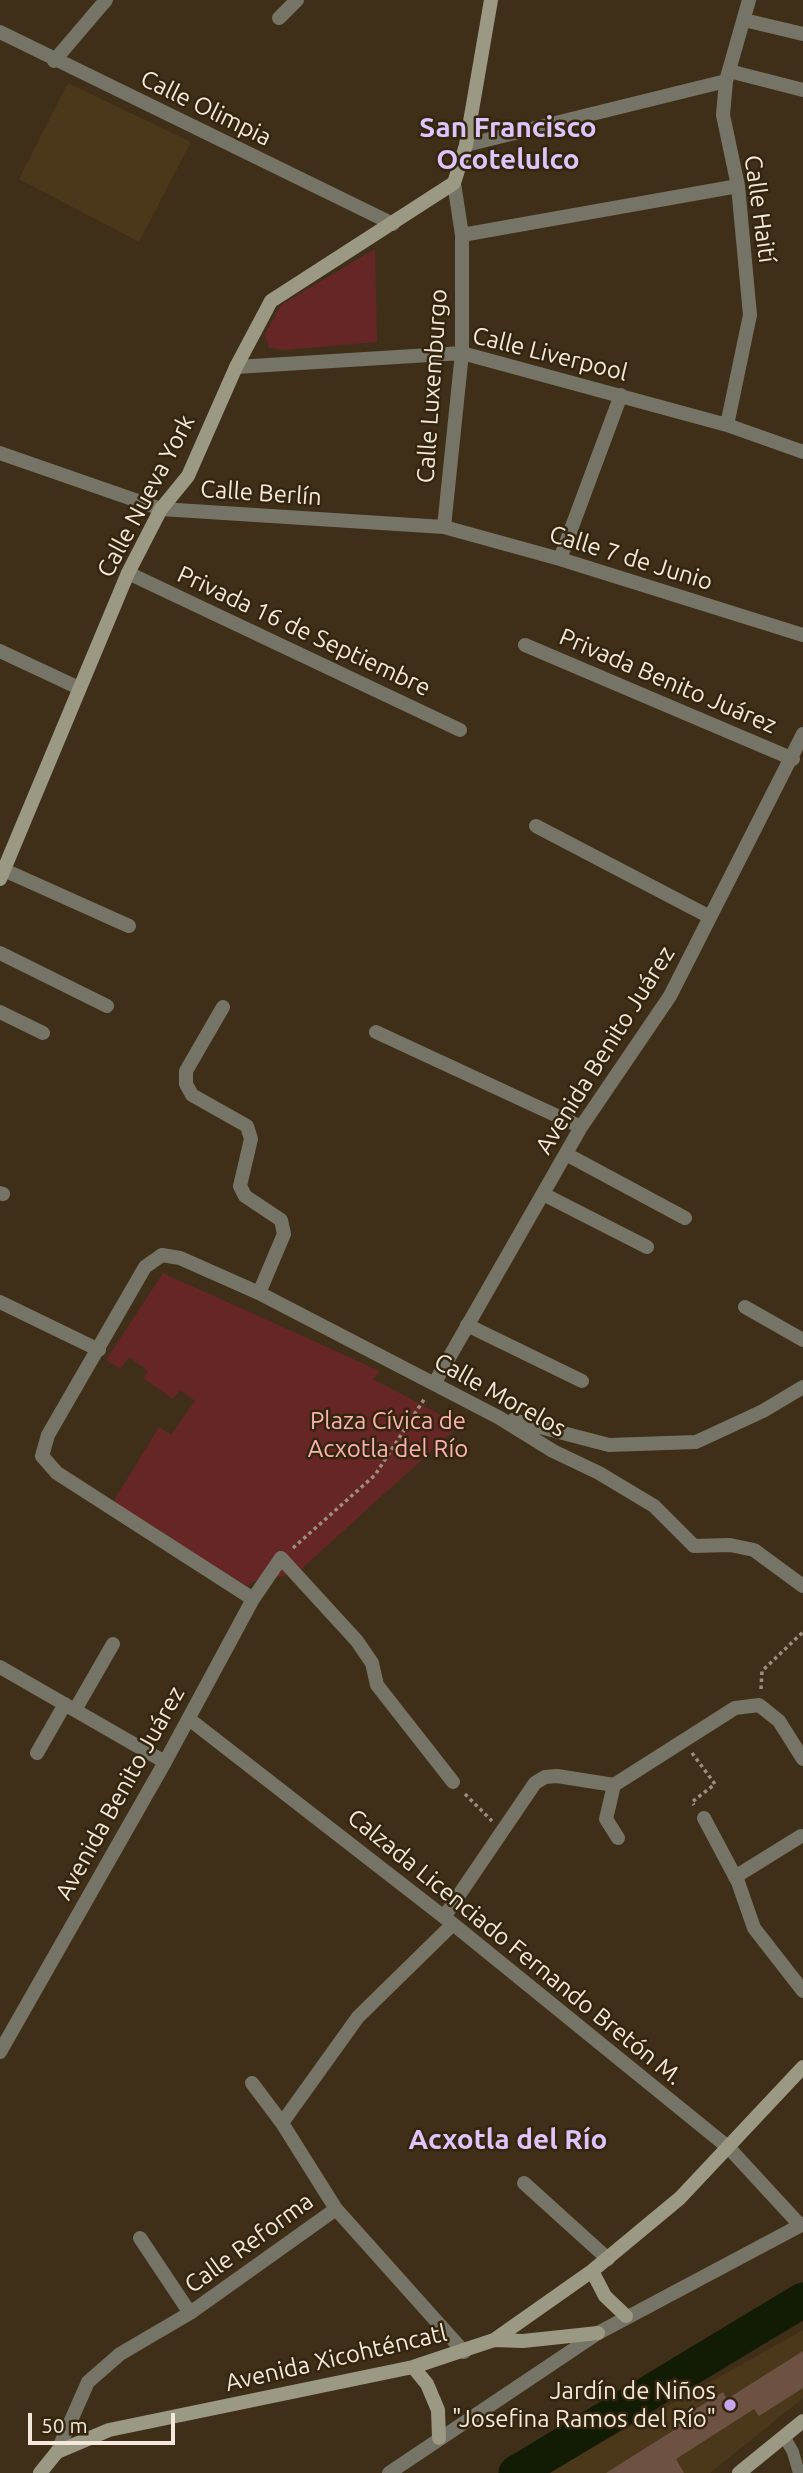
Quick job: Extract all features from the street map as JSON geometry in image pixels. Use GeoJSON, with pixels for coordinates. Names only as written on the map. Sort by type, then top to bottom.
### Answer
{"type":"FeatureCollection","features":[{"type":"Feature","properties":{"kind":"street"},"geometry":{"type":"LineString","coordinates":[[54,61],[106,0]]}},
{"type":"Feature","properties":{"kind":"street"},"geometry":{"type":"LineString","coordinates":[[279,18],[297,0]]}},
{"type":"Feature","properties":{"kind":"street","name":"Calle Luxemburgo"},"geometry":{"type":"LineString","coordinates":[[444,527],[462,353],[462,235],[454,183],[466,145],[491,0]]}},
{"type":"Feature","properties":{"kind":"street","name":"Calle Haití"},"geometry":{"type":"LineString","coordinates":[[727,425],[750,315],[738,186],[723,115],[727,76],[749,0]]}},
{"type":"Feature","properties":{"kind":"street"},"geometry":{"type":"LineString","coordinates":[[744,20],[803,34]]}},
{"type":"Feature","properties":{"kind":"street","name":"Calle Olimpia"},"geometry":{"type":"LineString","coordinates":[[0,32],[54,61],[393,224]]}},
{"type":"Feature","properties":{"kind":"street"},"geometry":{"type":"LineString","coordinates":[[466,145],[727,76],[803,90]]}},
{"type":"Feature","properties":{"kind":"street","name":"Calle Nueva York"},"geometry":{"type":"LineString","coordinates":[[2,874],[128,573],[161,509],[188,476],[236,367],[271,300],[454,183]]}},
{"type":"Feature","properties":{"kind":"street"},"geometry":{"type":"LineString","coordinates":[[462,235],[738,186]]}},
{"type":"Feature","properties":{"kind":"street","name":"Calle Liverpool"},"geometry":{"type":"LineString","coordinates":[[236,367],[462,353],[727,425],[803,452]]}},
{"type":"Feature","properties":{"kind":"street"},"geometry":{"type":"LineString","coordinates":[[560,559],[621,395]]}},
{"type":"Feature","properties":{"kind":"street","name":"Calle Berlín"},"geometry":{"type":"LineString","coordinates":[[0,453],[161,509],[444,527]]}},
{"type":"Feature","properties":{"kind":"street","name":"Calle 7 de Junio"},"geometry":{"type":"LineString","coordinates":[[444,527],[560,559],[803,635]]}},
{"type":"Feature","properties":{"kind":"street","name":"Privada 16 de Septiembre"},"geometry":{"type":"LineString","coordinates":[[128,573],[460,730]]}},
{"type":"Feature","properties":{"kind":"street","name":"Privada Benito Juárez"},"geometry":{"type":"LineString","coordinates":[[525,645],[793,759]]}},
{"type":"Feature","properties":{"kind":"street"},"geometry":{"type":"LineString","coordinates":[[0,652],[79,688]]}},
{"type":"Feature","properties":{"kind":"street","name":"Avenida Benito Juárez"},"geometry":{"type":"LineString","coordinates":[[434,1384],[581,1127],[670,996],[793,759],[803,734]]}},
{"type":"Feature","properties":{"kind":"street"},"geometry":{"type":"LineString","coordinates":[[536,826],[710,917]]}},
{"type":"Feature","properties":{"kind":"street"},"geometry":{"type":"LineString","coordinates":[[2,874],[129,926]]}},
{"type":"Feature","properties":{"kind":"street"},"geometry":{"type":"LineString","coordinates":[[0,953],[107,1006]]}},
{"type":"Feature","properties":{"kind":"street"},"geometry":{"type":"LineString","coordinates":[[223,1007],[186,1071],[186,1084],[192,1095],[247,1126],[251,1139],[240,1186],[245,1196],[281,1220],[284,1234],[259,1293]]}},
{"type":"Feature","properties":{"kind":"street"},"geometry":{"type":"LineString","coordinates":[[0,1012],[43,1033]]}},
{"type":"Feature","properties":{"kind":"street"},"geometry":{"type":"LineString","coordinates":[[376,1032],[581,1127]]}},
{"type":"Feature","properties":{"kind":"street"},"geometry":{"type":"LineString","coordinates":[[566,1154],[685,1218]]}},
{"type":"Feature","properties":{"kind":"street"},"geometry":{"type":"LineString","coordinates":[[543,1194],[647,1247]]}},
{"type":"Feature","properties":{"kind":"street","name":"Calle Morelos"},"geometry":{"type":"LineString","coordinates":[[99,1350],[145,1267],[162,1255],[180,1258],[259,1293],[498,1417],[553,1451],[599,1473],[654,1506],[694,1546],[730,1545],[754,1550],[803,1586]]}},
{"type":"Feature","properties":{"kind":"street"},"geometry":{"type":"LineString","coordinates":[[0,1302],[99,1350],[48,1435],[42,1456],[57,1472],[253,1599]]}},
{"type":"Feature","properties":{"kind":"street"},"geometry":{"type":"LineString","coordinates":[[745,1307],[803,1340]]}},
{"type":"Feature","properties":{"kind":"street"},"geometry":{"type":"LineString","coordinates":[[467,1325],[582,1381]]}},
{"type":"Feature","properties":{"kind":"street"},"geometry":{"type":"LineString","coordinates":[[498,1417],[609,1445],[696,1442],[763,1411],[803,1387]]}},
{"type":"Feature","properties":{"kind":"street"},"geometry":{"type":"LineString","coordinates":[[281,1558],[357,1641],[372,1663],[377,1685],[453,1783]]}},
{"type":"Feature","properties":{"kind":"street","name":"Avenida Benito Juárez"},"geometry":{"type":"LineString","coordinates":[[0,2052],[165,1762],[253,1599],[281,1558]]}},
{"type":"Feature","properties":{"kind":"street"},"geometry":{"type":"LineString","coordinates":[[37,1753],[113,1644]]}},
{"type":"Feature","properties":{"kind":"street"},"geometry":{"type":"LineString","coordinates":[[0,1667],[165,1762]]}},
{"type":"Feature","properties":{"kind":"street"},"geometry":{"type":"LineString","coordinates":[[618,1838],[606,1819],[606,1808],[614,1785],[735,1708],[760,1705],[779,1721],[803,1759]]}},
{"type":"Feature","properties":{"kind":"street","name":"Calzada Licenciado Fernando Bretón M."},"geometry":{"type":"LineString","coordinates":[[189,1719],[448,1921],[729,2148],[802,2224]]}},
{"type":"Feature","properties":{"kind":"street"},"geometry":{"type":"LineString","coordinates":[[282,2123],[358,2017],[448,1921],[500,1830],[535,1783],[545,1777],[614,1785]]}},
{"type":"Feature","properties":{"kind":"street"},"geometry":{"type":"LineString","coordinates":[[704,1818],[735,1877],[754,1928],[803,1991]]}},
{"type":"Feature","properties":{"kind":"street"},"geometry":{"type":"LineString","coordinates":[[735,1877],[801,1836]]}},
{"type":"Feature","properties":{"kind":"street","name":"Avenida Xicohténcatl"},"geometry":{"type":"LineString","coordinates":[[40,2473],[57,2452],[109,2430],[413,2367],[494,2340],[592,2272],[680,2198],[803,2067]]}},
{"type":"Feature","properties":{"kind":"street"},"geometry":{"type":"LineString","coordinates":[[252,2083],[282,2123],[336,2209],[464,2352]]}},
{"type":"Feature","properties":{"kind":"street"},"geometry":{"type":"LineString","coordinates":[[523,2183],[608,2259]]}},
{"type":"Feature","properties":{"kind":"street","name":"Calle Reforma"},"geometry":{"type":"LineString","coordinates":[[57,2452],[88,2382],[120,2354],[190,2313],[336,2209]]}},
{"type":"Feature","properties":{"kind":"street"},"geometry":{"type":"LineString","coordinates":[[389,2473],[626,2316],[802,2224]]}},
{"type":"Feature","properties":{"kind":"street"},"geometry":{"type":"LineString","coordinates":[[140,2238],[190,2313]]}},
{"type":"Feature","properties":{"kind":"street"},"geometry":{"type":"LineString","coordinates":[[592,2272],[605,2296],[626,2316]]}},
{"type":"Feature","properties":{"kind":"street"},"geometry":{"type":"LineString","coordinates":[[494,2340],[523,2341],[598,2333]]}},
{"type":"Feature","properties":{"kind":"street"},"geometry":{"type":"LineString","coordinates":[[413,2367],[427,2384],[438,2410],[439,2438]]}},
{"type":"Feature","properties":{"kind":"street"},"geometry":{"type":"LineString","coordinates":[[739,2473],[803,2421]]}},
{"type":"Feature","properties":{"kind":"lane"},"geometry":{"type":"LineString","coordinates":[[784,2436],[793,2452],[799,2473]]}},
{"type":"Feature","properties":{"kind":"path"},"geometry":{"type":"LineString","coordinates":[[281,1558],[375,1475],[434,1384]]}},
{"type":"Feature","properties":{"kind":"path"},"geometry":{"type":"LineString","coordinates":[[760,1705],[762,1671],[803,1632]]}},
{"type":"Feature","properties":{"kind":"path"},"geometry":{"type":"LineString","coordinates":[[683,1740],[715,1784],[692,1802],[704,1818]]}},
{"type":"Feature","properties":{"kind":"path"},"geometry":{"type":"LineString","coordinates":[[453,1783],[500,1830]]}},
{"type":"Feature","properties":{"kind":"shaded area"},"geometry":{"type":"Polygon","coordinates":[[[68,83],[191,142],[139,242],[19,179],[68,83]]]}},
{"type":"Feature","properties":{"kind":"shaded area","name":"Jardín de Niños \"Josefina Ramos del Río\""},"geometry":{"type":"Polygon","coordinates":[[[803,2330],[803,2398],[710,2473],[547,2473],[803,2330]]]}},
{"type":"Feature","properties":{"kind":"green space"},"geometry":{"type":"Polygon","coordinates":[[[375,249],[377,342],[284,350],[269,348],[265,334],[281,305],[375,249]]]}},
{"type":"Feature","properties":{"kind":"green space","name":"Plaza Cívica de Acxotla del Río"},"geometry":{"type":"Polygon","coordinates":[[[163,1273],[380,1371],[373,1379],[460,1425],[297,1573],[253,1582],[247,1587],[113,1502],[159,1427],[171,1435],[195,1401],[180,1390],[173,1399],[143,1378],[148,1371],[129,1357],[120,1369],[106,1360],[163,1273]]]}},
{"type":"Feature","properties":{"kind":"building"},"geometry":{"type":"Polygon","coordinates":[[[803,2351],[803,2388],[759,2416],[754,2409],[676,2459],[684,2473],[606,2473],[679,2427],[675,2422],[723,2392],[727,2399],[803,2351]]]}},
{"type":"Feature","properties":{"kind":"waterway"},"geometry":{"type":"LineString","coordinates":[[516,2473],[803,2300]]}},
{"type":"Feature","properties":{"kind":"place","name":"Jardín de Niños \"Josefina Ramos del Río\""},"geometry":{"type":"Point","coordinates":[730,2405]}},
{"type":"Feature","properties":{"kind":"district","name":"San Francisco Ocotelulco"},"geometry":{"type":"Point","coordinates":[508,144]}},
{"type":"Feature","properties":{"kind":"district","name":"Acxotla del Río"},"geometry":{"type":"Point","coordinates":[508,2140]}}]}
